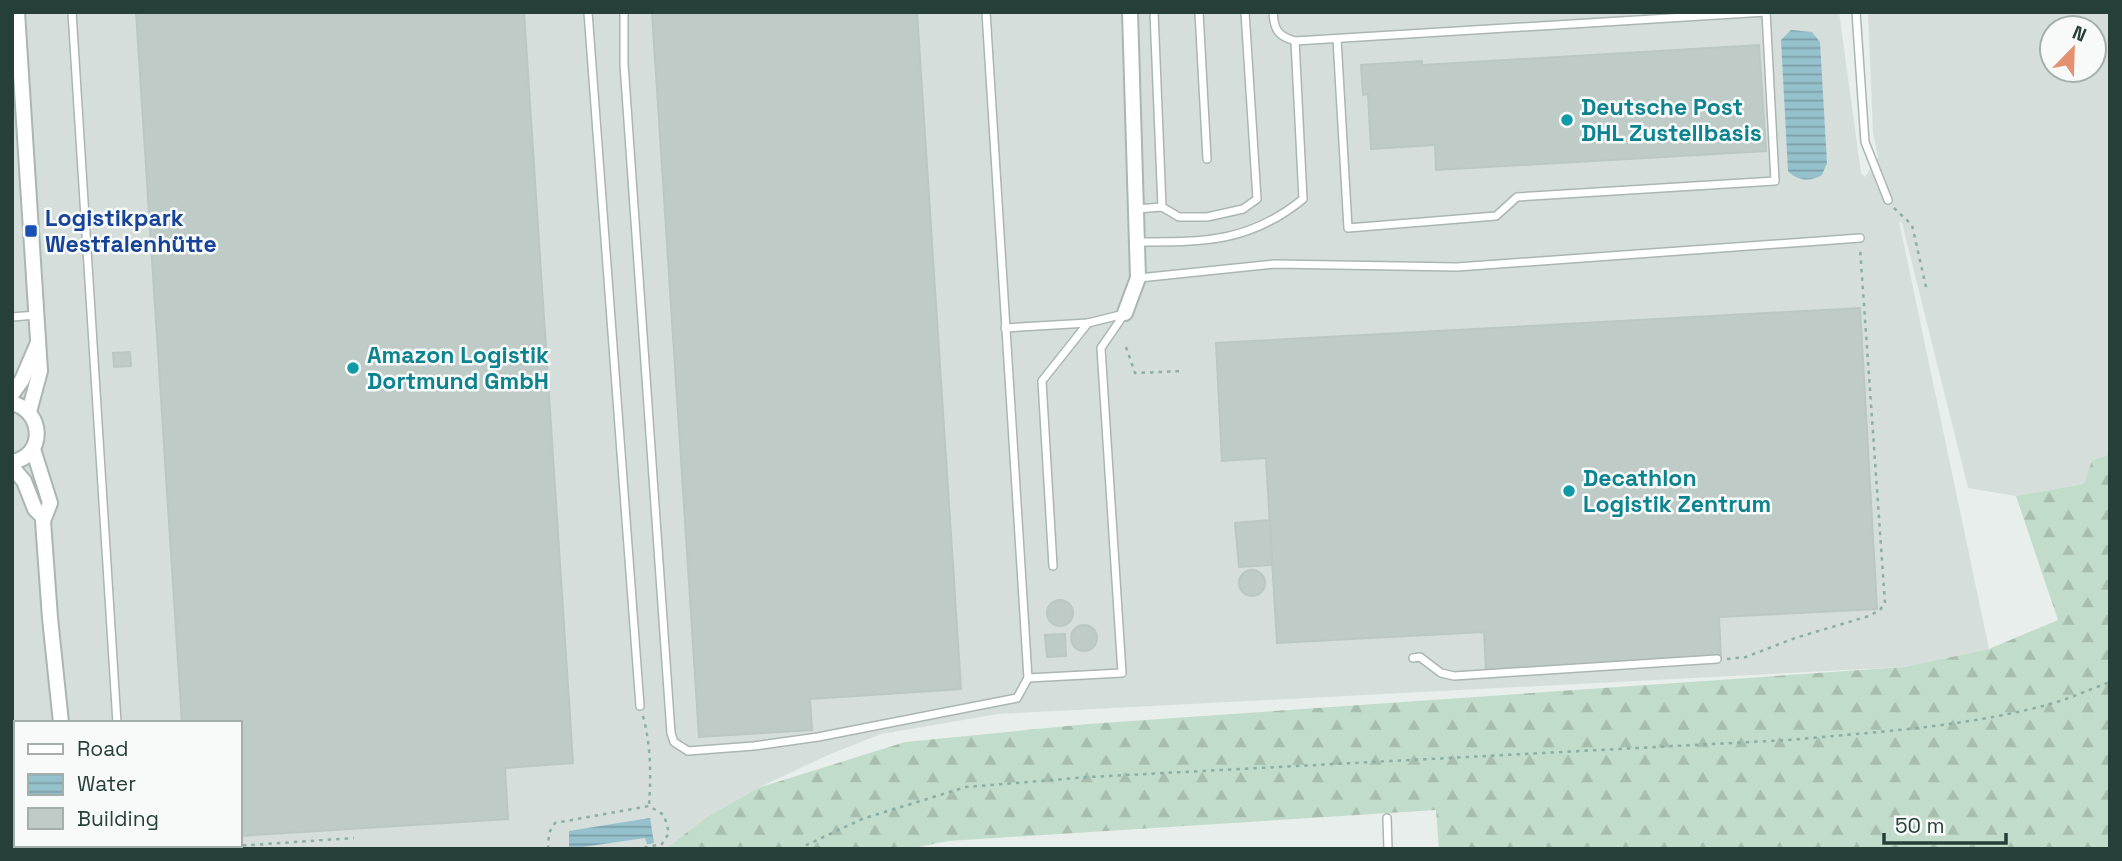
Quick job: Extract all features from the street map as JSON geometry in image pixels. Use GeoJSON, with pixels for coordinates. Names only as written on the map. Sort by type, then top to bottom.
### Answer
{"type":"FeatureCollection","features":[{"type":"Feature","properties":{"kind":"street"},"geometry":{"type":"LineString","coordinates":[[17,12],[40,372],[29,412]]}},
{"type":"Feature","properties":{"kind":"street"},"geometry":{"type":"LineString","coordinates":[[1125,313],[1138,278],[1130,12]]}},
{"type":"Feature","properties":{"kind":"street"},"geometry":{"type":"LineString","coordinates":[[12,394],[22,380],[38,344]]}},
{"type":"Feature","properties":{"kind":"street"},"geometry":{"type":"LineString","coordinates":[[12,403],[29,412],[38,430],[33,449],[12,465],[23,481],[35,509],[43,517],[61,721]]}},
{"type":"Feature","properties":{"kind":"street"},"geometry":{"type":"LineString","coordinates":[[33,449],[50,503],[48,512],[43,517]]}},
{"type":"Feature","properties":{"kind":"lane"},"geometry":{"type":"LineString","coordinates":[[72,12],[117,721]]}},
{"type":"Feature","properties":{"kind":"lane"},"geometry":{"type":"LineString","coordinates":[[588,12],[640,706]]}},
{"type":"Feature","properties":{"kind":"lane"},"geometry":{"type":"LineString","coordinates":[[624,12],[625,78],[671,733],[674,742],[688,751],[818,737],[1017,698],[1028,678],[986,12]]}},
{"type":"Feature","properties":{"kind":"lane"},"geometry":{"type":"LineString","coordinates":[[1154,12],[1162,207]]}},
{"type":"Feature","properties":{"kind":"lane"},"geometry":{"type":"LineString","coordinates":[[1199,12],[1207,159]]}},
{"type":"Feature","properties":{"kind":"lane"},"geometry":{"type":"LineString","coordinates":[[1136,209],[1162,207],[1179,217],[1206,217],[1243,209],[1257,199],[1245,12]]}},
{"type":"Feature","properties":{"kind":"lane"},"geometry":{"type":"LineString","coordinates":[[1273,12],[1274,28],[1282,38],[1295,41],[1766,12],[1776,181],[1517,197],[1496,216],[1348,228],[1337,39]]}},
{"type":"Feature","properties":{"kind":"lane"},"geometry":{"type":"LineString","coordinates":[[1856,12],[1865,142],[1888,200]]}},
{"type":"Feature","properties":{"kind":"lane"},"geometry":{"type":"LineString","coordinates":[[1138,242],[1203,242],[1248,232],[1285,213],[1303,199],[1295,41]]}},
{"type":"Feature","properties":{"kind":"lane"},"geometry":{"type":"LineString","coordinates":[[1138,278],[1275,264],[1457,267],[1860,238]]}},
{"type":"Feature","properties":{"kind":"lane"},"geometry":{"type":"LineString","coordinates":[[1028,678],[1122,673],[1101,348],[1125,313]]}},
{"type":"Feature","properties":{"kind":"lane"},"geometry":{"type":"LineString","coordinates":[[1005,328],[1088,323],[1125,313]]}},
{"type":"Feature","properties":{"kind":"lane"},"geometry":{"type":"LineString","coordinates":[[12,317],[36,315]]}},
{"type":"Feature","properties":{"kind":"lane"},"geometry":{"type":"LineString","coordinates":[[1053,566],[1042,381],[1088,323]]}},
{"type":"Feature","properties":{"kind":"lane"},"geometry":{"type":"LineString","coordinates":[[1413,658],[1420,657],[1441,673],[1454,676],[1717,659]]}},
{"type":"Feature","properties":{"kind":"lane"},"geometry":{"type":"LineString","coordinates":[[1387,818],[1388,849]]}},
{"type":"Feature","properties":{"kind":"path"},"geometry":{"type":"LineString","coordinates":[[1888,200],[1912,225],[1926,288]]}},
{"type":"Feature","properties":{"kind":"path"},"geometry":{"type":"LineString","coordinates":[[1717,659],[1746,657],[1795,638],[1869,616],[1880,610],[1885,603],[1860,238]]}},
{"type":"Feature","properties":{"kind":"path"},"geometry":{"type":"LineString","coordinates":[[1126,347],[1135,373],[1184,371]]}},
{"type":"Feature","properties":{"kind":"path"},"geometry":{"type":"LineString","coordinates":[[798,849],[862,819],[966,787],[1089,777],[1787,740],[1880,732],[1997,715],[2055,702],[2110,682]]}},
{"type":"Feature","properties":{"kind":"path"},"geometry":{"type":"LineString","coordinates":[[640,706],[648,731],[649,806]]}},
{"type":"Feature","properties":{"kind":"path"},"geometry":{"type":"LineString","coordinates":[[548,849],[549,833],[555,823],[649,806],[664,815],[669,833],[662,844],[637,849]]}},
{"type":"Feature","properties":{"kind":"path"},"geometry":{"type":"LineString","coordinates":[[242,846],[354,838]]}},
{"type":"Feature","properties":{"kind":"path"},"geometry":{"type":"LineString","coordinates":[[192,849],[221,847]]}},
{"type":"Feature","properties":{"kind":"shaded area"},"geometry":{"type":"Polygon","coordinates":[[[12,12],[1839,12],[1861,173],[1865,177],[1878,157],[1873,133],[1868,12],[2110,12],[2110,454],[2092,460],[2085,484],[2016,496],[1968,488],[1902,223],[1899,221],[1989,649],[1904,667],[998,714],[881,734],[758,788],[707,817],[665,849],[12,849],[12,12]]]}},
{"type":"Feature","properties":{"kind":"green space"},"geometry":{"type":"Polygon","coordinates":[[[2110,454],[2110,849],[1439,849],[1436,810],[948,841],[909,849],[665,849],[707,817],[758,788],[905,742],[1088,724],[1904,667],[1989,649],[2058,620],[2016,496],[2084,484],[2092,460],[2110,454]]]}},
{"type":"Feature","properties":{"kind":"water"},"geometry":{"type":"Polygon","coordinates":[[[1791,30],[1812,32],[1820,42],[1827,163],[1822,175],[1809,179],[1800,179],[1788,171],[1781,40],[1791,30]]]}},
{"type":"Feature","properties":{"kind":"water"},"geometry":{"type":"Polygon","coordinates":[[[650,818],[654,843],[647,844],[645,838],[569,849],[569,831],[650,818]]]}},
{"type":"Feature","properties":{"kind":"building","name":"Amazon Logistik Dortmund GmbH"},"geometry":{"type":"Polygon","coordinates":[[[136,12],[524,12],[573,763],[505,768],[508,819],[242,836],[242,721],[182,721],[136,12]]]}},
{"type":"Feature","properties":{"kind":"building"},"geometry":{"type":"Polygon","coordinates":[[[652,12],[917,12],[961,689],[810,699],[812,730],[699,737],[652,12]]]}},
{"type":"Feature","properties":{"kind":"building","name":"Deutsche Post DHL Zustellbasis"},"geometry":{"type":"Polygon","coordinates":[[[1759,45],[1766,151],[1436,170],[1435,145],[1371,149],[1368,94],[1363,95],[1361,65],[1422,61],[1422,65],[1759,45]]]}},
{"type":"Feature","properties":{"kind":"building","name":"Decathlon Logistik Zentrum"},"geometry":{"type":"Polygon","coordinates":[[[1860,308],[1877,609],[1719,617],[1721,658],[1486,670],[1484,632],[1277,643],[1266,458],[1222,461],[1216,343],[1860,308]]]}},
{"type":"Feature","properties":{"kind":"building"},"geometry":{"type":"Polygon","coordinates":[[[130,352],[131,366],[114,367],[113,353],[130,352]]]}},
{"type":"Feature","properties":{"kind":"building"},"geometry":{"type":"Polygon","coordinates":[[[1270,520],[1272,565],[1239,567],[1235,523],[1270,520]]]}},
{"type":"Feature","properties":{"kind":"building"},"geometry":{"type":"Polygon","coordinates":[[[1252,570],[1261,574],[1265,583],[1261,592],[1252,596],[1243,592],[1239,583],[1243,574],[1252,570]]]}},
{"type":"Feature","properties":{"kind":"building"},"geometry":{"type":"Polygon","coordinates":[[[1060,600],[1069,604],[1073,613],[1069,622],[1060,626],[1051,622],[1047,613],[1051,604],[1060,600]]]}},
{"type":"Feature","properties":{"kind":"building"},"geometry":{"type":"Polygon","coordinates":[[[1084,625],[1093,629],[1097,638],[1093,647],[1084,651],[1075,647],[1071,638],[1075,629],[1084,625]]]}},
{"type":"Feature","properties":{"kind":"building"},"geometry":{"type":"Polygon","coordinates":[[[1065,634],[1066,656],[1047,657],[1045,635],[1065,634]]]}},
{"type":"Feature","properties":{"kind":"place","name":"Deutsche Post DHL Zustellbasis"},"geometry":{"type":"Point","coordinates":[1567,120]}},
{"type":"Feature","properties":{"kind":"place","name":"Logistikpark Westfalenhütte"},"geometry":{"type":"Point","coordinates":[31,231]}},
{"type":"Feature","properties":{"kind":"place","name":"Amazon Logistik Dortmund GmbH"},"geometry":{"type":"Point","coordinates":[353,368]}},
{"type":"Feature","properties":{"kind":"place","name":"Decathlon Logistik Zentrum"},"geometry":{"type":"Point","coordinates":[1569,491]}}]}
